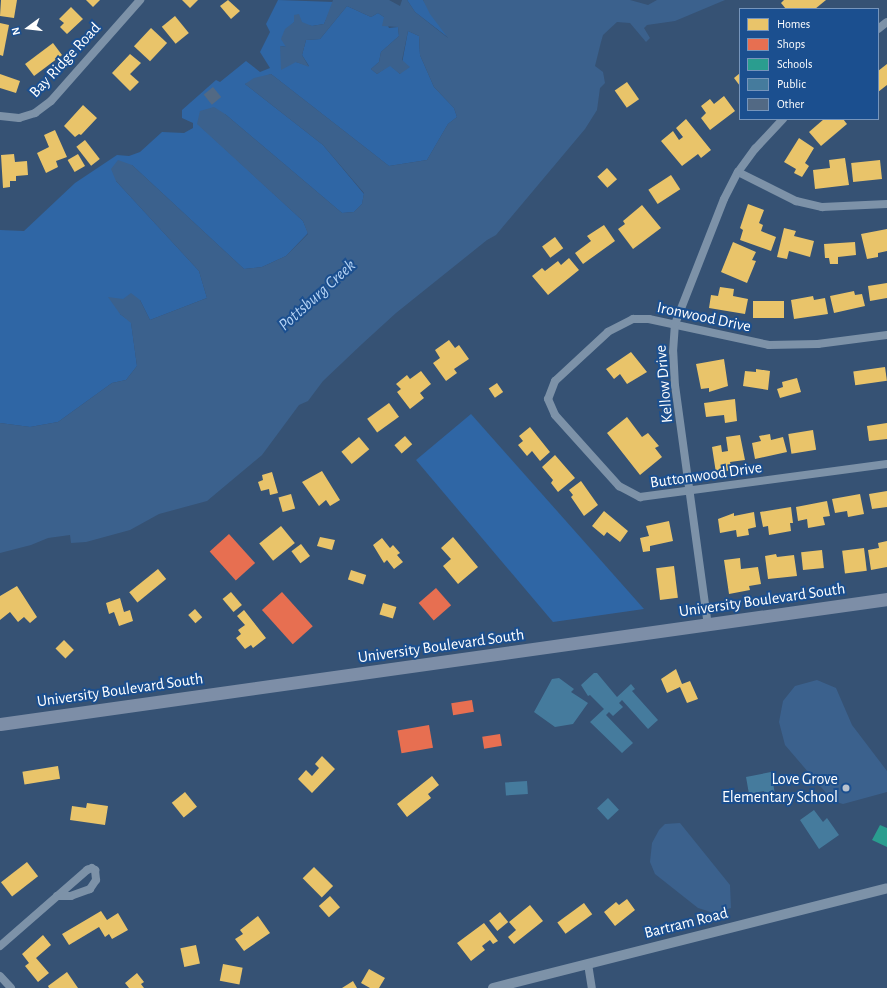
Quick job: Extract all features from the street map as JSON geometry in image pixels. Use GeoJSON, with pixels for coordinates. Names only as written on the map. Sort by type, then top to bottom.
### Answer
{"type":"FeatureCollection","features":[{"type":"Feature","properties":{"kind":"main road","name":"University Boulevard South"},"geometry":{"type":"LineString","coordinates":[[0,724],[887,600]]}},
{"type":"Feature","properties":{"kind":"street","name":"Bay Ridge Road"},"geometry":{"type":"LineString","coordinates":[[0,116],[19,118],[35,112],[51,101],[140,0]]}},
{"type":"Feature","properties":{"kind":"street"},"geometry":{"type":"LineString","coordinates":[[879,28],[887,22]]}},
{"type":"Feature","properties":{"kind":"street","name":"Kellow Drive"},"geometry":{"type":"LineString","coordinates":[[708,626],[675,386],[673,352],[675,324],[724,199],[738,172],[755,149],[782,120]]}},
{"type":"Feature","properties":{"kind":"street"},"geometry":{"type":"LineString","coordinates":[[738,172],[796,201],[822,207],[887,204]]}},
{"type":"Feature","properties":{"kind":"street","name":"Ironwood Drive"},"geometry":{"type":"LineString","coordinates":[[548,399],[555,380],[618,325],[632,319],[649,319],[770,345],[818,344],[887,335]]}},
{"type":"Feature","properties":{"kind":"street","name":"Buttonwood Drive"},"geometry":{"type":"LineString","coordinates":[[548,399],[555,415],[619,486],[640,497],[887,464]]}},
{"type":"Feature","properties":{"kind":"street"},"geometry":{"type":"LineString","coordinates":[[0,946],[57,896],[87,870],[92,868],[95,870],[96,880],[90,889],[71,896],[57,896]]}},
{"type":"Feature","properties":{"kind":"street","name":"Bartram Road"},"geometry":{"type":"LineString","coordinates":[[493,988],[887,888]]}},
{"type":"Feature","properties":{"kind":"street"},"geometry":{"type":"LineString","coordinates":[[588,964],[592,988]]}},
{"type":"Feature","properties":{"kind":"street"},"geometry":{"type":"LineString","coordinates":[[0,976],[11,988]]}},
{"type":"Feature","properties":{"kind":"shaded area"},"geometry":{"type":"Polygon","coordinates":[[[278,0],[334,2],[324,24],[312,26],[294,22],[285,42],[287,47],[280,46],[296,62],[309,66],[302,55],[306,40],[320,39],[347,6],[371,17],[378,13],[384,17],[389,28],[398,27],[399,36],[381,52],[379,62],[371,69],[377,74],[390,65],[400,74],[408,31],[419,36],[420,55],[434,87],[454,108],[457,117],[448,124],[427,160],[389,166],[271,74],[245,84],[323,145],[364,194],[362,204],[354,212],[342,213],[225,114],[198,124],[303,221],[308,233],[286,256],[262,267],[244,269],[132,165],[116,181],[199,271],[207,298],[150,320],[140,300],[120,314],[131,322],[137,366],[126,380],[112,383],[58,422],[30,427],[0,423],[0,230],[24,231],[75,183],[117,155],[129,156],[140,152],[162,132],[184,133],[193,128],[193,123],[182,118],[182,110],[216,80],[220,82],[246,61],[260,72],[270,68],[260,52],[270,32],[266,24],[278,0]]]}},
{"type":"Feature","properties":{"kind":"shaded area"},"geometry":{"type":"Polygon","coordinates":[[[407,0],[423,0],[450,39],[415,12],[407,0]]]}},
{"type":"Feature","properties":{"kind":"shaded area"},"geometry":{"type":"Polygon","coordinates":[[[471,414],[644,609],[553,622],[416,460],[471,414]]]}},
{"type":"Feature","properties":{"kind":"water","name":"Pottsburg Creek"},"geometry":{"type":"Polygon","coordinates":[[[333,0],[389,0],[400,6],[402,0],[407,0],[415,12],[448,38],[430,14],[423,0],[630,0],[648,5],[657,0],[725,0],[675,21],[647,25],[644,28],[650,38],[646,42],[630,23],[617,22],[603,35],[595,66],[603,72],[605,83],[600,88],[597,110],[585,129],[496,235],[487,240],[396,313],[362,344],[323,381],[308,401],[299,405],[262,455],[207,501],[159,514],[130,530],[86,542],[71,543],[70,535],[48,538],[31,545],[0,553],[0,423],[30,427],[58,422],[112,383],[126,380],[137,366],[131,323],[120,314],[108,297],[123,299],[131,293],[140,300],[150,320],[207,298],[199,271],[116,181],[111,169],[118,160],[132,165],[244,269],[262,267],[286,256],[308,234],[303,221],[197,124],[200,111],[214,107],[225,114],[342,213],[354,212],[362,204],[364,193],[323,145],[245,84],[254,78],[271,74],[389,166],[427,160],[448,124],[457,117],[454,108],[434,87],[420,55],[419,36],[408,31],[402,60],[410,67],[400,74],[390,66],[377,74],[371,69],[379,62],[381,52],[399,36],[398,27],[382,26],[384,17],[378,13],[371,17],[347,6],[320,39],[306,40],[302,55],[309,67],[296,62],[281,70],[280,46],[286,47],[281,39],[285,29],[294,22],[294,15],[299,14],[302,22],[312,26],[324,24],[333,0]]]}},
{"type":"Feature","properties":{"kind":"water"},"geometry":{"type":"Polygon","coordinates":[[[817,680],[836,688],[852,725],[887,771],[887,792],[843,804],[833,801],[785,745],[779,722],[783,701],[795,686],[817,680]]]}},
{"type":"Feature","properties":{"kind":"water"},"geometry":{"type":"Polygon","coordinates":[[[680,823],[730,885],[731,908],[714,913],[698,908],[655,874],[650,862],[652,843],[659,830],[665,824],[680,823]]]}},
{"type":"Feature","properties":{"kind":"building: Homes"},"geometry":{"type":"Polygon","coordinates":[[[1,0],[17,0],[14,18],[0,16],[1,0]]]}},
{"type":"Feature","properties":{"kind":"building: Homes"},"geometry":{"type":"Polygon","coordinates":[[[86,0],[100,0],[93,7],[86,0]]]}},
{"type":"Feature","properties":{"kind":"building: Homes"},"geometry":{"type":"Polygon","coordinates":[[[182,0],[198,0],[190,8],[182,0]]]}},
{"type":"Feature","properties":{"kind":"building: Homes"},"geometry":{"type":"Polygon","coordinates":[[[228,0],[240,11],[231,19],[220,6],[228,0]]]}},
{"type":"Feature","properties":{"kind":"building: Homes"},"geometry":{"type":"Polygon","coordinates":[[[784,0],[826,0],[816,8],[785,8],[781,3],[784,0]]]}},
{"type":"Feature","properties":{"kind":"building: Homes"},"geometry":{"type":"Polygon","coordinates":[[[71,7],[83,19],[67,34],[60,27],[64,23],[59,19],[71,7]]]}},
{"type":"Feature","properties":{"kind":"building: Homes"},"geometry":{"type":"Polygon","coordinates":[[[175,16],[189,33],[176,44],[162,27],[175,16]]]}},
{"type":"Feature","properties":{"kind":"building: Homes"},"geometry":{"type":"Polygon","coordinates":[[[0,23],[9,25],[3,56],[0,55],[0,23]]]}},
{"type":"Feature","properties":{"kind":"building: Homes"},"geometry":{"type":"Polygon","coordinates":[[[151,28],[167,43],[150,61],[134,46],[151,28]]]}},
{"type":"Feature","properties":{"kind":"building: Homes"},"geometry":{"type":"Polygon","coordinates":[[[53,43],[62,55],[34,76],[25,64],[53,43]]]}},
{"type":"Feature","properties":{"kind":"building: Homes"},"geometry":{"type":"Polygon","coordinates":[[[130,54],[141,63],[130,74],[139,82],[130,91],[112,73],[130,54]]]}},
{"type":"Feature","properties":{"kind":"building: Homes"},"geometry":{"type":"Polygon","coordinates":[[[887,64],[887,85],[879,91],[879,70],[887,64]]]}},
{"type":"Feature","properties":{"kind":"building: Homes"},"geometry":{"type":"Polygon","coordinates":[[[0,74],[20,81],[16,93],[0,88],[0,74]]]}},
{"type":"Feature","properties":{"kind":"building: Homes"},"geometry":{"type":"Polygon","coordinates":[[[739,74],[739,85],[734,78],[739,74]]]}},
{"type":"Feature","properties":{"kind":"building: Homes"},"geometry":{"type":"Polygon","coordinates":[[[627,82],[639,99],[627,108],[615,91],[627,82]]]}},
{"type":"Feature","properties":{"kind":"building: Homes"},"geometry":{"type":"Polygon","coordinates":[[[724,96],[735,111],[710,130],[701,118],[706,113],[701,106],[710,99],[714,104],[724,96]]]}},
{"type":"Feature","properties":{"kind":"building: Homes"},"geometry":{"type":"Polygon","coordinates":[[[83,105],[97,118],[81,135],[79,134],[75,137],[64,126],[83,105]]]}},
{"type":"Feature","properties":{"kind":"building: Homes"},"geometry":{"type":"Polygon","coordinates":[[[686,119],[711,150],[701,158],[698,154],[682,166],[661,141],[673,131],[679,140],[683,137],[676,128],[686,119]]]}},
{"type":"Feature","properties":{"kind":"building: Homes"},"geometry":{"type":"Polygon","coordinates":[[[823,120],[844,120],[847,124],[821,146],[809,132],[823,120]]]}},
{"type":"Feature","properties":{"kind":"building: Homes"},"geometry":{"type":"Polygon","coordinates":[[[55,130],[67,157],[56,161],[58,167],[46,173],[37,153],[49,147],[44,135],[55,130]]]}},
{"type":"Feature","properties":{"kind":"building: Homes"},"geometry":{"type":"Polygon","coordinates":[[[799,138],[814,148],[805,163],[809,166],[802,177],[794,173],[796,169],[784,162],[799,138]]]}},
{"type":"Feature","properties":{"kind":"building: Homes"},"geometry":{"type":"Polygon","coordinates":[[[85,140],[100,159],[91,166],[76,147],[85,140]]]}},
{"type":"Feature","properties":{"kind":"building: Homes"},"geometry":{"type":"Polygon","coordinates":[[[14,154],[15,162],[27,161],[28,175],[16,176],[16,181],[10,181],[10,187],[3,188],[1,155],[14,154]]]}},
{"type":"Feature","properties":{"kind":"building: Homes"},"geometry":{"type":"Polygon","coordinates":[[[78,154],[85,166],[75,172],[68,160],[78,154]]]}},
{"type":"Feature","properties":{"kind":"building: Homes"},"geometry":{"type":"Polygon","coordinates":[[[845,158],[849,185],[815,189],[813,170],[830,168],[829,160],[845,158]]]}},
{"type":"Feature","properties":{"kind":"building: Homes"},"geometry":{"type":"Polygon","coordinates":[[[880,160],[882,179],[853,182],[851,163],[880,160]]]}},
{"type":"Feature","properties":{"kind":"building: Homes"},"geometry":{"type":"Polygon","coordinates":[[[607,168],[617,179],[607,188],[597,177],[607,168]]]}},
{"type":"Feature","properties":{"kind":"building: Homes"},"geometry":{"type":"Polygon","coordinates":[[[671,175],[680,189],[658,204],[648,190],[671,175]]]}},
{"type":"Feature","properties":{"kind":"building: Homes"},"geometry":{"type":"Polygon","coordinates":[[[748,204],[764,210],[759,223],[763,225],[761,231],[776,237],[771,251],[740,240],[743,230],[740,228],[748,204]]]}},
{"type":"Feature","properties":{"kind":"building: Homes"},"geometry":{"type":"Polygon","coordinates":[[[642,205],[661,228],[633,249],[618,229],[625,224],[623,221],[642,205]]]}},
{"type":"Feature","properties":{"kind":"building: Homes"},"geometry":{"type":"Polygon","coordinates":[[[604,225],[615,241],[583,264],[575,253],[591,241],[587,236],[604,225]]]}},
{"type":"Feature","properties":{"kind":"building: Homes"},"geometry":{"type":"Polygon","coordinates":[[[784,228],[796,231],[794,236],[814,241],[810,257],[789,251],[787,259],[777,257],[784,228]]]}},
{"type":"Feature","properties":{"kind":"building: Homes"},"geometry":{"type":"Polygon","coordinates":[[[887,229],[887,251],[878,253],[878,257],[867,259],[861,234],[887,229]]]}},
{"type":"Feature","properties":{"kind":"building: Homes"},"geometry":{"type":"Polygon","coordinates":[[[555,237],[563,248],[550,258],[542,246],[555,237]]]}},
{"type":"Feature","properties":{"kind":"building: Homes"},"geometry":{"type":"Polygon","coordinates":[[[733,242],[756,252],[752,260],[756,261],[747,283],[721,272],[733,242]]]}},
{"type":"Feature","properties":{"kind":"building: Homes"},"geometry":{"type":"Polygon","coordinates":[[[855,242],[856,255],[838,257],[838,264],[830,264],[829,258],[825,258],[824,244],[855,242]]]}},
{"type":"Feature","properties":{"kind":"building: Homes"},"geometry":{"type":"Polygon","coordinates":[[[569,258],[579,270],[548,295],[532,276],[542,268],[545,271],[558,261],[561,265],[569,258]]]}},
{"type":"Feature","properties":{"kind":"building: Homes"},"geometry":{"type":"Polygon","coordinates":[[[887,283],[887,298],[870,301],[868,286],[887,283]]]}},
{"type":"Feature","properties":{"kind":"building: Homes"},"geometry":{"type":"Polygon","coordinates":[[[720,287],[734,289],[733,296],[748,299],[745,314],[709,308],[711,295],[718,296],[720,287]]]}},
{"type":"Feature","properties":{"kind":"building: Homes"},"geometry":{"type":"Polygon","coordinates":[[[854,291],[855,295],[862,294],[865,306],[834,313],[830,296],[854,291]]]}},
{"type":"Feature","properties":{"kind":"building: Homes"},"geometry":{"type":"Polygon","coordinates":[[[813,296],[814,300],[825,298],[828,314],[794,319],[791,300],[813,296]]]}},
{"type":"Feature","properties":{"kind":"building: Homes"},"geometry":{"type":"Polygon","coordinates":[[[753,301],[784,301],[784,318],[753,318],[753,301]]]}},
{"type":"Feature","properties":{"kind":"building: Homes"},"geometry":{"type":"Polygon","coordinates":[[[449,340],[455,348],[459,345],[469,359],[454,369],[457,373],[446,381],[433,363],[440,358],[435,350],[449,340]]]}},
{"type":"Feature","properties":{"kind":"building: Homes"},"geometry":{"type":"Polygon","coordinates":[[[631,352],[647,372],[627,384],[620,374],[614,379],[606,369],[631,352]]]}},
{"type":"Feature","properties":{"kind":"building: Homes"},"geometry":{"type":"Polygon","coordinates":[[[724,359],[728,386],[709,392],[709,388],[701,389],[696,364],[724,359]]]}},
{"type":"Feature","properties":{"kind":"building: Homes"},"geometry":{"type":"Polygon","coordinates":[[[885,367],[887,381],[855,385],[853,371],[885,367]]]}},
{"type":"Feature","properties":{"kind":"building: Homes"},"geometry":{"type":"Polygon","coordinates":[[[756,369],[770,371],[768,390],[743,386],[745,371],[756,372],[756,369]]]}},
{"type":"Feature","properties":{"kind":"building: Homes"},"geometry":{"type":"Polygon","coordinates":[[[421,371],[431,384],[420,393],[424,398],[410,409],[397,392],[401,389],[396,384],[407,375],[410,379],[421,371]]]}},
{"type":"Feature","properties":{"kind":"building: Homes"},"geometry":{"type":"Polygon","coordinates":[[[797,378],[801,392],[780,398],[777,389],[783,387],[782,382],[797,378]]]}},
{"type":"Feature","properties":{"kind":"building: Homes"},"geometry":{"type":"Polygon","coordinates":[[[497,383],[503,392],[495,398],[489,389],[497,383]]]}},
{"type":"Feature","properties":{"kind":"building: Homes"},"geometry":{"type":"Polygon","coordinates":[[[735,399],[737,421],[725,423],[724,415],[706,417],[704,403],[735,399]]]}},
{"type":"Feature","properties":{"kind":"building: Homes"},"geometry":{"type":"Polygon","coordinates":[[[389,403],[399,417],[377,433],[367,419],[389,403]]]}},
{"type":"Feature","properties":{"kind":"building: Homes"},"geometry":{"type":"Polygon","coordinates":[[[627,417],[642,437],[648,433],[659,446],[655,448],[662,457],[640,475],[607,433],[627,417]]]}},
{"type":"Feature","properties":{"kind":"building: Homes"},"geometry":{"type":"Polygon","coordinates":[[[887,423],[887,439],[869,441],[867,426],[887,423]]]}},
{"type":"Feature","properties":{"kind":"building: Homes"},"geometry":{"type":"Polygon","coordinates":[[[530,427],[550,452],[540,461],[532,451],[527,456],[518,445],[523,441],[519,436],[530,427]]]}},
{"type":"Feature","properties":{"kind":"building: Homes"},"geometry":{"type":"Polygon","coordinates":[[[813,430],[816,450],[791,454],[788,434],[813,430]]]}},
{"type":"Feature","properties":{"kind":"building: Homes"},"geometry":{"type":"Polygon","coordinates":[[[770,434],[771,440],[783,437],[787,452],[755,459],[752,443],[761,441],[759,436],[770,434]]]}},
{"type":"Feature","properties":{"kind":"building: Homes"},"geometry":{"type":"Polygon","coordinates":[[[740,435],[745,460],[730,462],[732,470],[716,473],[712,447],[721,445],[722,452],[728,451],[726,437],[740,435]]]}},
{"type":"Feature","properties":{"kind":"building: Homes"},"geometry":{"type":"Polygon","coordinates":[[[405,436],[412,444],[402,453],[394,445],[405,436]]]}},
{"type":"Feature","properties":{"kind":"building: Homes"},"geometry":{"type":"Polygon","coordinates":[[[359,437],[369,449],[352,464],[341,452],[359,437]]]}},
{"type":"Feature","properties":{"kind":"building: Homes"},"geometry":{"type":"Polygon","coordinates":[[[555,455],[575,478],[558,492],[551,483],[553,480],[542,467],[555,455]]]}},
{"type":"Feature","properties":{"kind":"building: Homes"},"geometry":{"type":"Polygon","coordinates":[[[322,471],[340,500],[330,506],[326,500],[319,506],[302,482],[322,471]]]}},
{"type":"Feature","properties":{"kind":"building: Homes"},"geometry":{"type":"Polygon","coordinates":[[[272,472],[278,493],[270,495],[269,489],[261,491],[258,482],[263,480],[262,475],[272,472]]]}},
{"type":"Feature","properties":{"kind":"building: Homes"},"geometry":{"type":"Polygon","coordinates":[[[581,481],[598,505],[584,516],[571,497],[573,495],[569,490],[581,481]]]}},
{"type":"Feature","properties":{"kind":"building: Homes"},"geometry":{"type":"Polygon","coordinates":[[[887,491],[887,507],[872,509],[869,494],[887,491]]]}},
{"type":"Feature","properties":{"kind":"building: Homes"},"geometry":{"type":"Polygon","coordinates":[[[291,494],[295,508],[283,512],[279,498],[291,494]]]}},
{"type":"Feature","properties":{"kind":"building: Homes"},"geometry":{"type":"Polygon","coordinates":[[[860,494],[864,514],[848,517],[847,511],[835,513],[832,499],[860,494]]]}},
{"type":"Feature","properties":{"kind":"building: Homes"},"geometry":{"type":"Polygon","coordinates":[[[827,501],[830,516],[823,517],[825,525],[808,528],[807,519],[798,521],[796,507],[827,501]]]}},
{"type":"Feature","properties":{"kind":"building: Homes"},"geometry":{"type":"Polygon","coordinates":[[[791,507],[793,523],[790,523],[791,531],[769,535],[768,526],[763,527],[760,512],[791,507]]]}},
{"type":"Feature","properties":{"kind":"building: Homes"},"geometry":{"type":"Polygon","coordinates":[[[604,511],[628,531],[620,542],[607,532],[604,536],[592,526],[604,511]]]}},
{"type":"Feature","properties":{"kind":"building: Homes"},"geometry":{"type":"Polygon","coordinates":[[[754,512],[756,527],[748,529],[749,535],[737,537],[736,530],[720,533],[718,519],[734,513],[734,516],[754,512]]]}},
{"type":"Feature","properties":{"kind":"building: Homes"},"geometry":{"type":"Polygon","coordinates":[[[669,521],[673,541],[650,546],[650,551],[643,552],[640,538],[649,536],[646,526],[669,521]]]}},
{"type":"Feature","properties":{"kind":"building: Homes"},"geometry":{"type":"Polygon","coordinates":[[[281,526],[295,543],[273,561],[259,544],[281,526]]]}},
{"type":"Feature","properties":{"kind":"building: Homes"},"geometry":{"type":"Polygon","coordinates":[[[320,537],[335,540],[332,550],[317,546],[320,537]]]}},
{"type":"Feature","properties":{"kind":"building: Homes"},"geometry":{"type":"Polygon","coordinates":[[[453,537],[478,567],[458,584],[443,566],[451,559],[441,548],[453,537]]]}},
{"type":"Feature","properties":{"kind":"building: Homes"},"geometry":{"type":"Polygon","coordinates":[[[382,538],[390,548],[393,545],[400,553],[397,555],[403,562],[394,569],[387,560],[384,563],[373,545],[382,538]]]}},
{"type":"Feature","properties":{"kind":"building: Homes"},"geometry":{"type":"Polygon","coordinates":[[[887,541],[887,567],[871,570],[868,550],[879,548],[878,543],[887,541]]]}},
{"type":"Feature","properties":{"kind":"building: Homes"},"geometry":{"type":"Polygon","coordinates":[[[301,544],[310,556],[300,563],[291,551],[301,544]]]}},
{"type":"Feature","properties":{"kind":"building: Homes"},"geometry":{"type":"Polygon","coordinates":[[[864,548],[867,571],[845,574],[842,551],[864,548]]]}},
{"type":"Feature","properties":{"kind":"building: Homes"},"geometry":{"type":"Polygon","coordinates":[[[822,550],[824,568],[803,570],[801,552],[822,550]]]}},
{"type":"Feature","properties":{"kind":"building: Homes"},"geometry":{"type":"Polygon","coordinates":[[[776,554],[777,557],[794,555],[797,576],[768,579],[765,556],[776,554]]]}},
{"type":"Feature","properties":{"kind":"building: Homes"},"geometry":{"type":"Polygon","coordinates":[[[740,558],[741,569],[758,567],[761,584],[749,586],[750,590],[729,594],[724,560],[740,558]]]}},
{"type":"Feature","properties":{"kind":"building: Homes"},"geometry":{"type":"Polygon","coordinates":[[[674,566],[678,598],[660,600],[656,568],[674,566]]]}},
{"type":"Feature","properties":{"kind":"building: Homes"},"geometry":{"type":"Polygon","coordinates":[[[158,569],[166,579],[137,602],[129,592],[158,569]]]}},
{"type":"Feature","properties":{"kind":"building: Homes"},"geometry":{"type":"Polygon","coordinates":[[[351,570],[366,575],[363,584],[348,580],[351,570]]]}},
{"type":"Feature","properties":{"kind":"building: Homes"},"geometry":{"type":"Polygon","coordinates":[[[17,586],[37,617],[30,623],[24,617],[18,622],[10,612],[0,620],[0,596],[17,586]]]}},
{"type":"Feature","properties":{"kind":"building: Homes"},"geometry":{"type":"Polygon","coordinates":[[[231,592],[242,605],[234,612],[223,599],[231,592]]]}},
{"type":"Feature","properties":{"kind":"building: Homes"},"geometry":{"type":"Polygon","coordinates":[[[120,598],[124,612],[130,610],[133,621],[119,626],[114,612],[109,614],[106,603],[120,598]]]}},
{"type":"Feature","properties":{"kind":"building: Homes"},"geometry":{"type":"Polygon","coordinates":[[[383,603],[396,607],[393,619],[379,614],[383,603]]]}},
{"type":"Feature","properties":{"kind":"building: Homes"},"geometry":{"type":"Polygon","coordinates":[[[195,609],[202,617],[195,623],[188,615],[195,609]]]}},
{"type":"Feature","properties":{"kind":"building: Homes"},"geometry":{"type":"Polygon","coordinates":[[[244,610],[266,638],[253,648],[251,645],[245,649],[236,638],[241,634],[238,630],[245,625],[237,616],[244,610]]]}},
{"type":"Feature","properties":{"kind":"building: Homes"},"geometry":{"type":"Polygon","coordinates":[[[64,640],[74,650],[65,658],[56,648],[64,640]]]}},
{"type":"Feature","properties":{"kind":"building: Homes"},"geometry":{"type":"Polygon","coordinates":[[[676,669],[682,684],[690,681],[698,699],[687,703],[680,687],[667,693],[661,679],[676,669]]]}},
{"type":"Feature","properties":{"kind":"building: Homes"},"geometry":{"type":"Polygon","coordinates":[[[322,756],[335,769],[312,793],[298,779],[306,770],[312,776],[319,768],[315,764],[322,756]]]}},
{"type":"Feature","properties":{"kind":"building: Homes"},"geometry":{"type":"Polygon","coordinates":[[[58,766],[60,779],[24,784],[22,772],[58,766]]]}},
{"type":"Feature","properties":{"kind":"building: Homes"},"geometry":{"type":"Polygon","coordinates":[[[432,776],[439,785],[428,794],[431,798],[407,817],[397,804],[432,776]]]}},
{"type":"Feature","properties":{"kind":"building: Homes"},"geometry":{"type":"Polygon","coordinates":[[[185,792],[197,807],[184,817],[172,803],[185,792]]]}},
{"type":"Feature","properties":{"kind":"building: Homes"},"geometry":{"type":"Polygon","coordinates":[[[87,803],[108,806],[105,825],[70,820],[72,806],[86,808],[87,803]]]}},
{"type":"Feature","properties":{"kind":"building: Homes"},"geometry":{"type":"Polygon","coordinates":[[[27,862],[38,876],[12,897],[1,882],[27,862]]]}},
{"type":"Feature","properties":{"kind":"building: Homes"},"geometry":{"type":"Polygon","coordinates":[[[314,867],[333,886],[322,897],[303,878],[314,867]]]}},
{"type":"Feature","properties":{"kind":"building: Homes"},"geometry":{"type":"Polygon","coordinates":[[[330,896],[340,907],[329,917],[319,906],[330,896]]]}},
{"type":"Feature","properties":{"kind":"building: Homes"},"geometry":{"type":"Polygon","coordinates":[[[627,899],[635,910],[615,926],[604,912],[616,902],[619,905],[627,899]]]}},
{"type":"Feature","properties":{"kind":"building: Homes"},"geometry":{"type":"Polygon","coordinates":[[[584,903],[592,914],[566,934],[557,922],[584,903]]]}},
{"type":"Feature","properties":{"kind":"building: Homes"},"geometry":{"type":"Polygon","coordinates":[[[530,905],[543,921],[514,944],[508,937],[516,930],[509,922],[530,905]]]}},
{"type":"Feature","properties":{"kind":"building: Homes"},"geometry":{"type":"Polygon","coordinates":[[[101,911],[107,920],[118,913],[128,930],[112,939],[109,934],[105,937],[99,927],[69,945],[62,934],[101,911]]]}},
{"type":"Feature","properties":{"kind":"building: Homes"},"geometry":{"type":"Polygon","coordinates":[[[500,912],[508,922],[497,931],[489,921],[500,912]]]}},
{"type":"Feature","properties":{"kind":"building: Homes"},"geometry":{"type":"Polygon","coordinates":[[[258,916],[270,933],[244,951],[235,939],[243,934],[240,930],[258,916]]]}},
{"type":"Feature","properties":{"kind":"building: Homes"},"geometry":{"type":"Polygon","coordinates":[[[484,923],[498,941],[493,944],[490,940],[482,946],[485,950],[471,961],[457,943],[484,923]]]}},
{"type":"Feature","properties":{"kind":"building: Homes"},"geometry":{"type":"Polygon","coordinates":[[[43,935],[51,945],[36,958],[49,973],[38,982],[25,966],[29,963],[22,954],[43,935]]]}},
{"type":"Feature","properties":{"kind":"building: Homes"},"geometry":{"type":"Polygon","coordinates":[[[196,945],[200,964],[184,967],[180,948],[196,945]]]}},
{"type":"Feature","properties":{"kind":"building: Homes"},"geometry":{"type":"Polygon","coordinates":[[[223,964],[243,968],[239,985],[220,981],[223,964]]]}},
{"type":"Feature","properties":{"kind":"building: Homes"},"geometry":{"type":"Polygon","coordinates":[[[369,969],[385,978],[379,988],[370,988],[361,983],[369,969]]]}},
{"type":"Feature","properties":{"kind":"building: Homes"},"geometry":{"type":"Polygon","coordinates":[[[67,972],[78,988],[49,988],[48,986],[67,972]]]}},
{"type":"Feature","properties":{"kind":"building: Homes"},"geometry":{"type":"Polygon","coordinates":[[[137,973],[144,982],[141,984],[144,988],[129,988],[125,983],[137,973]]]}},
{"type":"Feature","properties":{"kind":"building: Homes"},"geometry":{"type":"Polygon","coordinates":[[[353,981],[357,988],[342,988],[353,981]]]}},
{"type":"Feature","properties":{"kind":"building: Shops"},"geometry":{"type":"Polygon","coordinates":[[[229,534],[255,563],[236,580],[210,551],[229,534]]]}},
{"type":"Feature","properties":{"kind":"building: Shops"},"geometry":{"type":"Polygon","coordinates":[[[436,588],[451,605],[434,620],[419,603],[436,588]]]}},
{"type":"Feature","properties":{"kind":"building: Shops"},"geometry":{"type":"Polygon","coordinates":[[[282,592],[313,626],[293,644],[262,610],[282,592]]]}},
{"type":"Feature","properties":{"kind":"building: Shops"},"geometry":{"type":"Polygon","coordinates":[[[472,700],[474,712],[453,715],[451,703],[472,700]]]}},
{"type":"Feature","properties":{"kind":"building: Shops"},"geometry":{"type":"Polygon","coordinates":[[[429,725],[433,748],[401,753],[397,731],[429,725]]]}},
{"type":"Feature","properties":{"kind":"building: Shops"},"geometry":{"type":"Polygon","coordinates":[[[500,734],[502,746],[484,749],[482,737],[500,734]]]}},
{"type":"Feature","properties":{"kind":"building: Schools"},"geometry":{"type":"Polygon","coordinates":[[[880,825],[887,828],[887,847],[872,840],[880,825]]]}},
{"type":"Feature","properties":{"kind":"building: Public"},"geometry":{"type":"Polygon","coordinates":[[[594,673],[597,673],[617,697],[631,684],[635,689],[632,691],[658,720],[648,729],[622,700],[619,703],[623,707],[613,716],[609,712],[606,715],[633,743],[622,753],[590,722],[604,709],[590,695],[588,696],[581,685],[594,673]]]}},
{"type":"Feature","properties":{"kind":"building: Public"},"geometry":{"type":"Polygon","coordinates":[[[559,678],[574,689],[571,692],[588,703],[573,724],[555,727],[534,712],[552,679],[559,678]]]}},
{"type":"Feature","properties":{"kind":"building: Public"},"geometry":{"type":"Polygon","coordinates":[[[771,772],[775,794],[765,796],[764,791],[749,794],[746,777],[771,772]]]}},
{"type":"Feature","properties":{"kind":"building: Public"},"geometry":{"type":"Polygon","coordinates":[[[527,781],[528,794],[506,796],[505,783],[527,781]]]}},
{"type":"Feature","properties":{"kind":"building: Public"},"geometry":{"type":"Polygon","coordinates":[[[608,798],[619,810],[608,820],[597,808],[608,798]]]}},
{"type":"Feature","properties":{"kind":"building: Public"},"geometry":{"type":"Polygon","coordinates":[[[814,810],[823,822],[827,818],[839,835],[819,849],[800,820],[814,810]]]}},
{"type":"Feature","properties":{"kind":"building: Other"},"geometry":{"type":"Polygon","coordinates":[[[213,87],[221,97],[212,105],[204,95],[213,87]]]}},
{"type":"Feature","properties":{"kind":"place","name":"Love Grove Elementary School"},"geometry":{"type":"Point","coordinates":[846,788]}}]}
